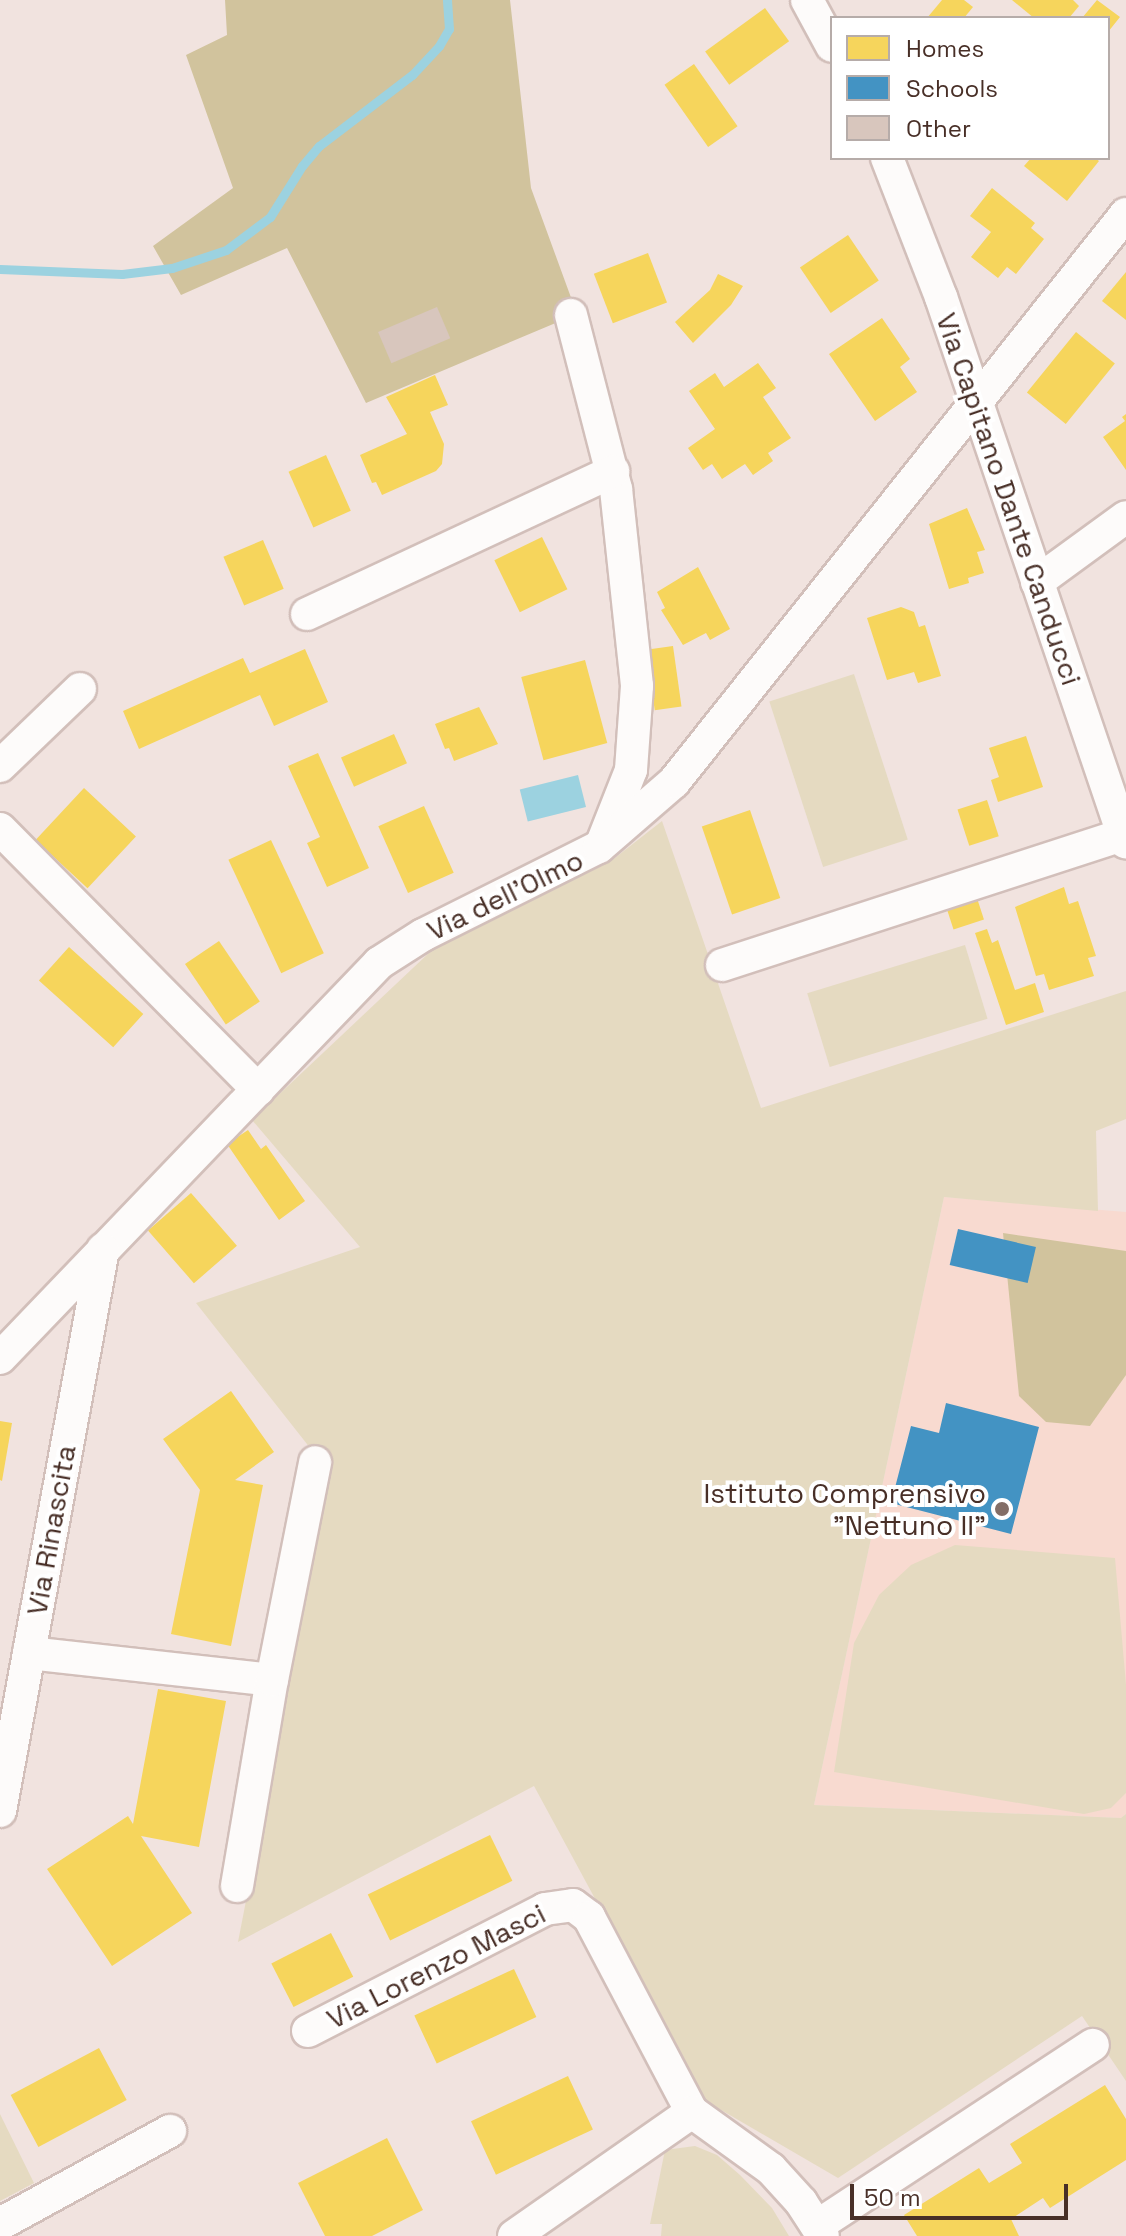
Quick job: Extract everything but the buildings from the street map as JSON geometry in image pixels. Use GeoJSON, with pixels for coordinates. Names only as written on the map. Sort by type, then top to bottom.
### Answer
{"type":"FeatureCollection","features":[{"type":"Feature","properties":{"kind":"street"},"geometry":{"type":"LineString","coordinates":[[807,0],[830,42]]}},
{"type":"Feature","properties":{"kind":"street","name":"Via Capitano Dante Canducci"},"geometry":{"type":"LineString","coordinates":[[888,160],[926,254],[1125,838]]}},
{"type":"Feature","properties":{"kind":"street","name":"Via dell'Olmo"},"geometry":{"type":"LineString","coordinates":[[0,1358],[364,977],[394,953],[435,928],[599,847],[646,809],[684,771],[1126,214]]}},
{"type":"Feature","properties":{"kind":"street"},"geometry":{"type":"LineString","coordinates":[[571,315],[613,471],[638,708],[627,786],[599,847]]}},
{"type":"Feature","properties":{"kind":"street"},"geometry":{"type":"LineString","coordinates":[[307,614],[613,471]]}},
{"type":"Feature","properties":{"kind":"street"},"geometry":{"type":"LineString","coordinates":[[1037,582],[1126,517]]}},
{"type":"Feature","properties":{"kind":"street"},"geometry":{"type":"LineString","coordinates":[[0,766],[80,689]]}},
{"type":"Feature","properties":{"kind":"street"},"geometry":{"type":"LineString","coordinates":[[0,829],[258,1090]]}},
{"type":"Feature","properties":{"kind":"street"},"geometry":{"type":"LineString","coordinates":[[722,965],[1125,838]]}},
{"type":"Feature","properties":{"kind":"street","name":"Via Rinascita"},"geometry":{"type":"LineString","coordinates":[[0,1811],[103,1249]]}},
{"type":"Feature","properties":{"kind":"street"},"geometry":{"type":"LineString","coordinates":[[237,1886],[272,1680],[315,1462]]}},
{"type":"Feature","properties":{"kind":"street"},"geometry":{"type":"LineString","coordinates":[[29,1653],[272,1680]]}},
{"type":"Feature","properties":{"kind":"street","name":"Via Lorenzo Masci"},"geometry":{"type":"LineString","coordinates":[[308,2031],[545,1909],[573,1905],[589,1917],[692,2112],[771,2169],[791,2190],[820,2231]]}},
{"type":"Feature","properties":{"kind":"street"},"geometry":{"type":"LineString","coordinates":[[820,2231],[1093,2045]]}},
{"type":"Feature","properties":{"kind":"street"},"geometry":{"type":"LineString","coordinates":[[514,2236],[692,2112]]}},
{"type":"Feature","properties":{"kind":"street"},"geometry":{"type":"LineString","coordinates":[[0,2224],[170,2131]]}},
{"type":"Feature","properties":{"kind":"shaded area"},"geometry":{"type":"Polygon","coordinates":[[[225,0],[510,0],[531,188],[577,314],[366,403],[287,248],[181,295],[153,246],[233,188],[186,55],[227,35],[225,0]]]}},
{"type":"Feature","properties":{"kind":"shaded area"},"geometry":{"type":"Polygon","coordinates":[[[854,674],[908,839],[823,867],[769,702],[854,674]]]}},
{"type":"Feature","properties":{"kind":"shaded area"},"geometry":{"type":"Polygon","coordinates":[[[662,821],[761,1108],[1126,991],[1126,1119],[1096,1131],[1098,1211],[944,1197],[814,1805],[1121,1818],[1126,1814],[1126,2081],[1082,2016],[838,2178],[704,2100],[534,1786],[238,1942],[329,1472],[196,1303],[360,1247],[252,1120],[431,951],[611,861],[662,821]]]}},
{"type":"Feature","properties":{"kind":"shaded area"},"geometry":{"type":"Polygon","coordinates":[[[965,945],[988,1019],[830,1067],[807,993],[965,945]]]}},
{"type":"Feature","properties":{"kind":"shaded area","name":"Istituto Comprensivo \"Nettuno II\""},"geometry":{"type":"Polygon","coordinates":[[[944,1197],[1126,1212],[1126,1814],[1121,1818],[814,1805],[944,1197]]]}},
{"type":"Feature","properties":{"kind":"shaded area"},"geometry":{"type":"Polygon","coordinates":[[[1003,1233],[1126,1251],[1126,1375],[1090,1426],[1046,1422],[1019,1396],[1003,1233]]]}},
{"type":"Feature","properties":{"kind":"shaded area"},"geometry":{"type":"Polygon","coordinates":[[[955,1545],[1115,1558],[1126,1685],[1126,1793],[1111,1808],[1084,1814],[834,1772],[854,1643],[879,1595],[911,1565],[955,1545]]]}},
{"type":"Feature","properties":{"kind":"shaded area"},"geometry":{"type":"Polygon","coordinates":[[[0,2114],[34,2183],[0,2201],[0,2114]]]}},
{"type":"Feature","properties":{"kind":"shaded area"},"geometry":{"type":"Polygon","coordinates":[[[695,2146],[717,2155],[740,2175],[772,2208],[789,2236],[661,2236],[662,2224],[650,2224],[665,2150],[695,2146]]]}},
{"type":"Feature","properties":{"kind":"water"},"geometry":{"type":"Polygon","coordinates":[[[578,775],[586,807],[528,822],[520,790],[578,775]]]}},
{"type":"Feature","properties":{"kind":"waterway"},"geometry":{"type":"LineString","coordinates":[[0,269],[122,274],[172,268],[226,250],[270,217],[302,166],[319,146],[412,75],[439,46],[449,29],[447,0]]}},
{"type":"Feature","properties":{"kind":"place","name":"Istituto Comprensivo \"Nettuno II\""},"geometry":{"type":"Point","coordinates":[1002,1509]}}]}
